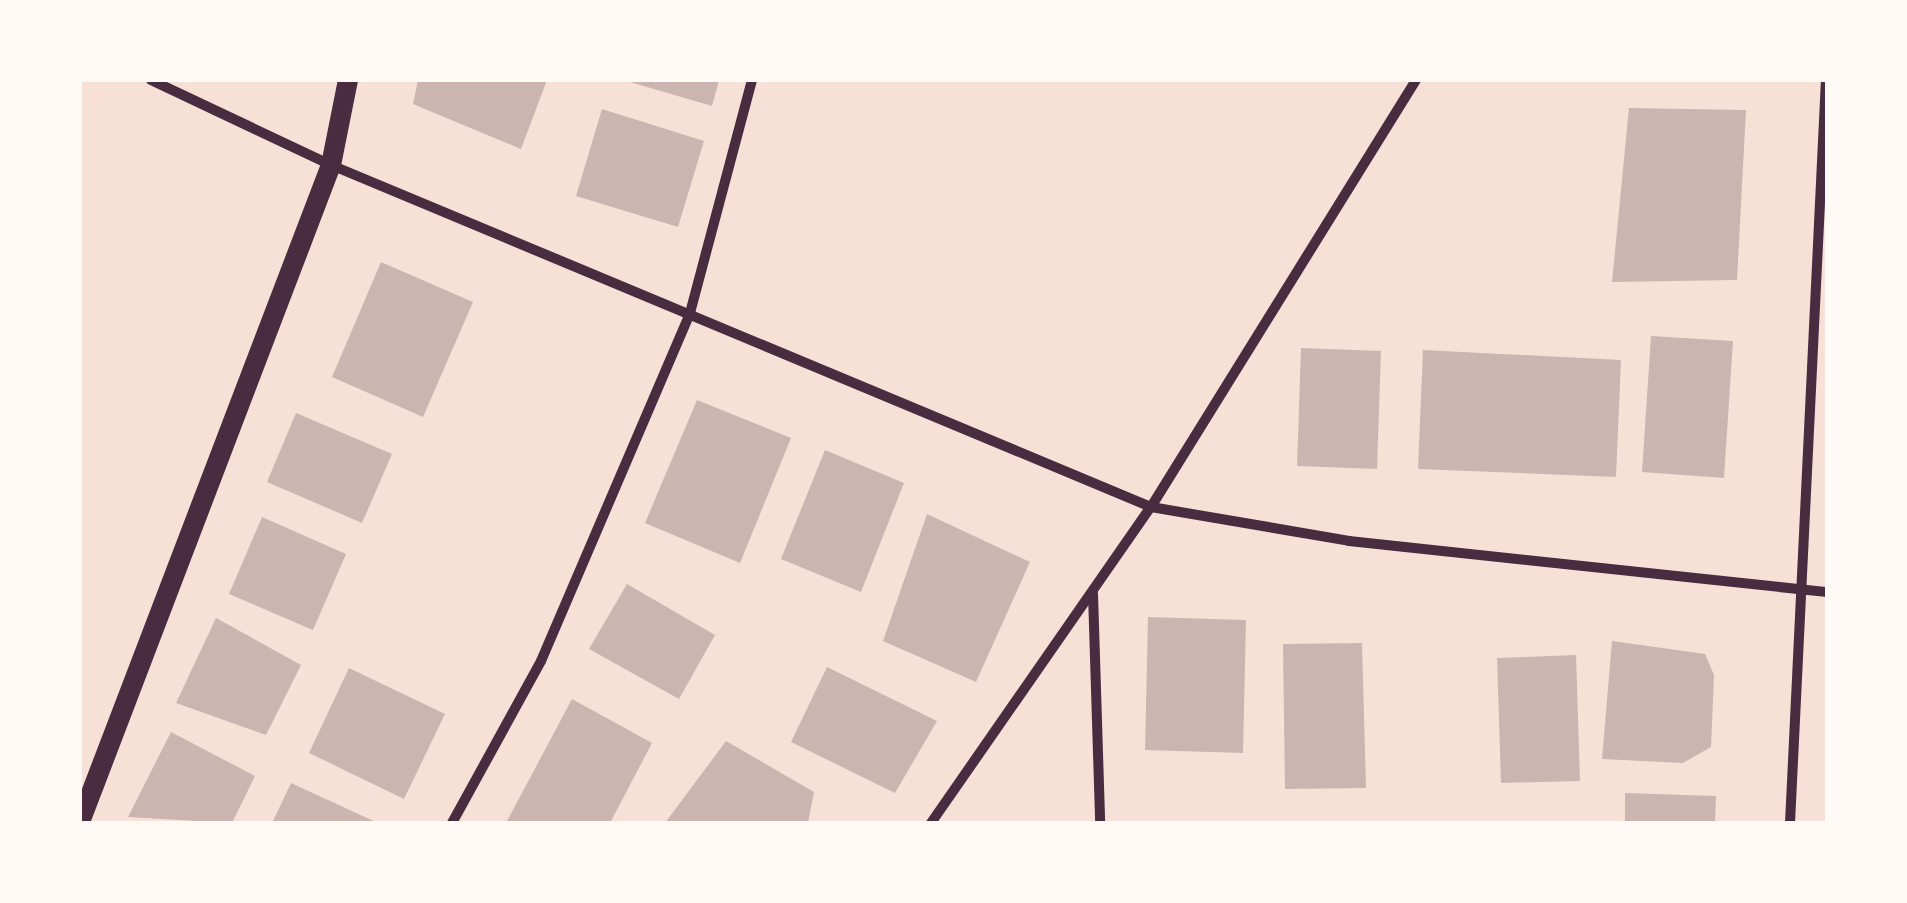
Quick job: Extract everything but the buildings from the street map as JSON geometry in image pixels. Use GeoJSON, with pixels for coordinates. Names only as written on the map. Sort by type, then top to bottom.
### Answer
{"type":"FeatureCollection","features":[{"type":"Feature","properties":{"kind":"main road"},"geometry":{"type":"LineString","coordinates":[[80,822],[331,165],[348,80]]}},
{"type":"Feature","properties":{"kind":"street"},"geometry":{"type":"LineString","coordinates":[[151,80],[331,165],[1151,507],[1349,541],[1827,592]]}},
{"type":"Feature","properties":{"kind":"street"},"geometry":{"type":"LineString","coordinates":[[452,823],[541,661],[690,313],[752,80]]}},
{"type":"Feature","properties":{"kind":"street"},"geometry":{"type":"LineString","coordinates":[[930,823],[1151,507],[1416,80]]}},
{"type":"Feature","properties":{"kind":"street"},"geometry":{"type":"LineString","coordinates":[[1790,823],[1826,80]]}},
{"type":"Feature","properties":{"kind":"street"},"geometry":{"type":"LineString","coordinates":[[1092,594],[1100,823]]}}]}
